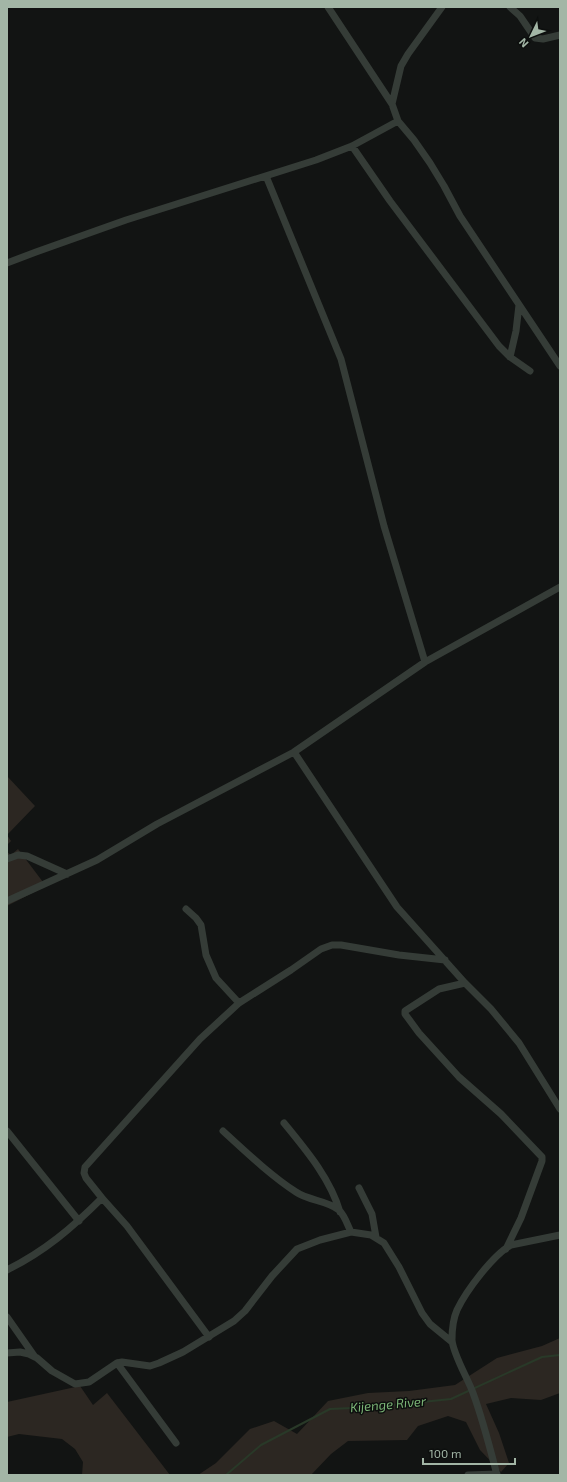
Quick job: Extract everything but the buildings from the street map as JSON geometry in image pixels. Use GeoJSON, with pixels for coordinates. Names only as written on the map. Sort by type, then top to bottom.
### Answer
{"type":"FeatureCollection","features":[{"type":"Feature","properties":{"kind":"street"},"geometry":{"type":"LineString","coordinates":[[328,7],[392,104],[398,122],[402,124],[430,163],[460,216],[560,366]]}},
{"type":"Feature","properties":{"kind":"street"},"geometry":{"type":"LineString","coordinates":[[392,104],[401,66],[442,7]]}},
{"type":"Feature","properties":{"kind":"street"},"geometry":{"type":"LineString","coordinates":[[510,7],[520,16]]}},
{"type":"Feature","properties":{"kind":"street"},"geometry":{"type":"LineString","coordinates":[[514,7],[533,36],[543,40],[560,35]]}},
{"type":"Feature","properties":{"kind":"street"},"geometry":{"type":"LineString","coordinates":[[7,263],[99,229],[202,195],[266,176],[352,146],[398,122]]}},
{"type":"Feature","properties":{"kind":"street"},"geometry":{"type":"LineString","coordinates":[[352,146],[390,202],[429,252],[475,316],[510,358],[530,370]]}},
{"type":"Feature","properties":{"kind":"street"},"geometry":{"type":"LineString","coordinates":[[266,176],[341,359],[384,526],[425,662]]}},
{"type":"Feature","properties":{"kind":"street"},"geometry":{"type":"LineString","coordinates":[[510,358],[516,331],[519,305]]}},
{"type":"Feature","properties":{"kind":"street"},"geometry":{"type":"LineString","coordinates":[[7,901],[97,860],[157,824],[294,752],[425,662],[560,587]]}},
{"type":"Feature","properties":{"kind":"street"},"geometry":{"type":"LineString","coordinates":[[294,752],[397,907],[465,983],[491,1009],[519,1042],[560,1109]]}},
{"type":"Feature","properties":{"kind":"street"},"geometry":{"type":"LineString","coordinates":[[7,859],[18,855],[27,856],[67,874]]}},
{"type":"Feature","properties":{"kind":"street"},"geometry":{"type":"LineString","coordinates":[[186,908],[201,925],[206,956],[216,978],[239,1003]]}},
{"type":"Feature","properties":{"kind":"street"},"geometry":{"type":"LineString","coordinates":[[209,1337],[126,1226],[86,1178],[84,1173],[85,1167],[200,1039],[239,1003],[321,949],[332,945],[341,945],[399,955],[445,960]]}},
{"type":"Feature","properties":{"kind":"street"},"geometry":{"type":"LineString","coordinates":[[465,983],[439,989],[417,1002],[404,1013],[459,1077],[501,1114],[542,1157],[542,1162],[522,1215],[506,1249]]}},
{"type":"Feature","properties":{"kind":"street"},"geometry":{"type":"LineString","coordinates":[[284,1123],[308,1151],[321,1171],[351,1232]]}},
{"type":"Feature","properties":{"kind":"street"},"geometry":{"type":"LineString","coordinates":[[7,1131],[79,1221]]}},
{"type":"Feature","properties":{"kind":"street"},"geometry":{"type":"LineString","coordinates":[[223,1131],[265,1168],[298,1194],[333,1207],[340,1212]]}},
{"type":"Feature","properties":{"kind":"street"},"geometry":{"type":"LineString","coordinates":[[359,1188],[372,1214],[376,1237]]}},
{"type":"Feature","properties":{"kind":"street"},"geometry":{"type":"LineString","coordinates":[[7,1270],[31,1258],[47,1247],[79,1221],[102,1198]]}},
{"type":"Feature","properties":{"kind":"street"},"geometry":{"type":"LineString","coordinates":[[7,1317],[37,1358],[52,1372],[75,1384],[88,1382],[116,1363],[122,1362],[150,1366],[183,1352],[234,1321],[245,1311],[272,1276],[297,1249],[320,1240],[351,1232],[365,1233],[384,1242],[430,1324],[452,1342]]}},
{"type":"Feature","properties":{"kind":"street"},"geometry":{"type":"LineString","coordinates":[[468,1475],[497,1475],[474,1394],[452,1342],[454,1320],[457,1310],[482,1273],[511,1245],[560,1235]]}},
{"type":"Feature","properties":{"kind":"street"},"geometry":{"type":"LineString","coordinates":[[7,1353],[20,1352],[37,1358]]}},
{"type":"Feature","properties":{"kind":"street"},"geometry":{"type":"LineString","coordinates":[[116,1363],[176,1443]]}},
{"type":"Feature","properties":{"kind":"shaded area"},"geometry":{"type":"Polygon","coordinates":[[[7,776],[35,806],[7,835],[7,776]]]}},
{"type":"Feature","properties":{"kind":"shaded area"},"geometry":{"type":"Polygon","coordinates":[[[7,835],[11,841],[7,845],[7,835]]]}},
{"type":"Feature","properties":{"kind":"shaded area"},"geometry":{"type":"Polygon","coordinates":[[[18,849],[46,886],[7,906],[7,852],[11,855],[18,849]]]}},
{"type":"Feature","properties":{"kind":"shaded area"},"geometry":{"type":"Polygon","coordinates":[[[560,1338],[560,1393],[541,1400],[511,1398],[486,1404],[499,1433],[509,1463],[501,1472],[480,1450],[466,1422],[448,1416],[418,1426],[407,1440],[348,1441],[331,1454],[311,1475],[198,1475],[216,1463],[250,1429],[274,1421],[297,1434],[328,1401],[368,1393],[409,1391],[455,1385],[497,1358],[542,1346],[560,1338]]]}},
{"type":"Feature","properties":{"kind":"shaded area"},"geometry":{"type":"Polygon","coordinates":[[[80,1386],[93,1405],[107,1393],[170,1475],[82,1475],[83,1462],[75,1449],[62,1439],[19,1434],[7,1437],[7,1402],[80,1386]]]}},
{"type":"Feature","properties":{"kind":"waterway","name":"Kijenge River"},"geometry":{"type":"LineString","coordinates":[[226,1475],[261,1445],[330,1409],[374,1407],[451,1399],[542,1357],[560,1355]]}}]}
